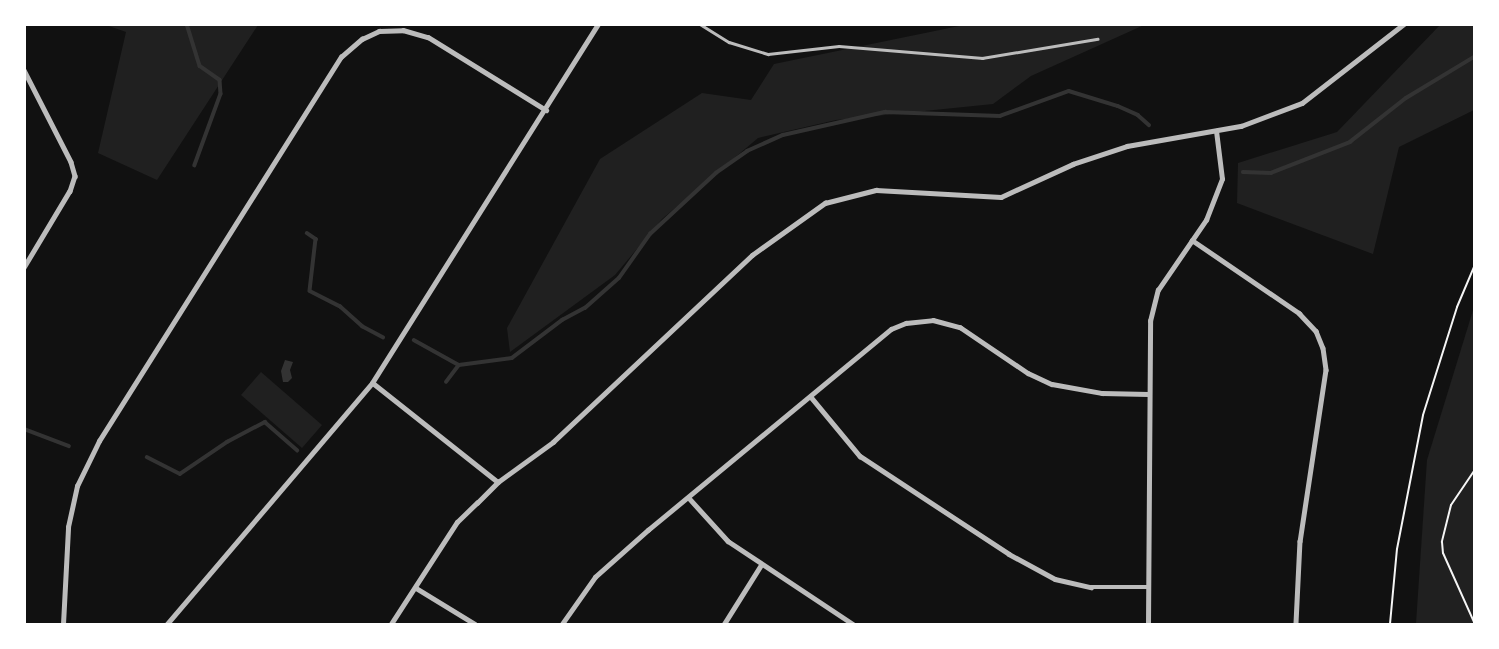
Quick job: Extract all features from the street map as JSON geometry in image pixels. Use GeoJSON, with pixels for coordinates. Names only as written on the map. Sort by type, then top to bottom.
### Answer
{"type":"FeatureCollection","features":[{"type":"Feature","properties":{"kind":"street"},"geometry":{"type":"LineString","coordinates":[[167,625],[372,383],[598,24]]}},
{"type":"Feature","properties":{"kind":"street"},"geometry":{"type":"LineString","coordinates":[[391,625],[457,522],[498,482],[554,442],[752,255],[825,203],[876,190],[1001,197],[1073,164],[1127,146],[1241,126],[1302,103],[1404,24]]}},
{"type":"Feature","properties":{"kind":"street"},"geometry":{"type":"LineString","coordinates":[[63,625],[68,527],[77,486],[88,463],[341,57],[362,39],[379,32],[403,30],[428,37],[546,110]]}},
{"type":"Feature","properties":{"kind":"street"},"geometry":{"type":"LineString","coordinates":[[24,70],[71,162],[75,176],[70,191],[24,268]]}},
{"type":"Feature","properties":{"kind":"street"},"geometry":{"type":"LineString","coordinates":[[1148,625],[1150,321],[1158,290],[1206,220],[1223,178],[1216,130]]}},
{"type":"Feature","properties":{"kind":"street"},"geometry":{"type":"LineString","coordinates":[[1192,240],[1299,313],[1316,331],[1323,348],[1326,370],[1300,541],[1296,625]]}},
{"type":"Feature","properties":{"kind":"street"},"geometry":{"type":"LineString","coordinates":[[562,625],[595,577],[891,329],[906,323],[933,320],[960,327],[1028,373],[1052,384],[1102,393],[1148,394]]}},
{"type":"Feature","properties":{"kind":"street"},"geometry":{"type":"LineString","coordinates":[[372,383],[498,482]]}},
{"type":"Feature","properties":{"kind":"street"},"geometry":{"type":"LineString","coordinates":[[811,397],[860,456],[1009,554],[1055,579],[1091,587],[1148,587]]}},
{"type":"Feature","properties":{"kind":"street"},"geometry":{"type":"LineString","coordinates":[[689,498],[728,541],[853,625]]}},
{"type":"Feature","properties":{"kind":"street"},"geometry":{"type":"LineString","coordinates":[[724,625],[761,565]]}},
{"type":"Feature","properties":{"kind":"street"},"geometry":{"type":"LineString","coordinates":[[416,588],[475,625]]}},
{"type":"Feature","properties":{"kind":"lane"},"geometry":{"type":"LineString","coordinates":[[700,24],[729,42],[768,54],[839,47],[982,58],[1097,39]]}},
{"type":"Feature","properties":{"kind":"path"},"geometry":{"type":"LineString","coordinates":[[1390,625],[1397,549],[1423,415],[1457,307],[1475,267]]}},
{"type":"Feature","properties":{"kind":"path"},"geometry":{"type":"LineString","coordinates":[[1475,471],[1451,505],[1442,542],[1443,553],[1475,622]]}},
{"type":"Feature","properties":{"kind":"shaded area"},"geometry":{"type":"Polygon","coordinates":[[[106,25],[258,25],[157,180],[98,153],[126,32],[106,25]]]}},
{"type":"Feature","properties":{"kind":"shaded area"},"geometry":{"type":"Polygon","coordinates":[[[964,25],[1144,25],[1031,76],[993,104],[836,120],[758,138],[662,219],[615,275],[510,352],[507,328],[600,159],[702,93],[751,100],[774,64],[964,25]]]}},
{"type":"Feature","properties":{"kind":"shaded area"},"geometry":{"type":"Polygon","coordinates":[[[1440,25],[1474,25],[1474,110],[1399,147],[1373,254],[1237,203],[1238,163],[1337,132],[1440,25]]]}},
{"type":"Feature","properties":{"kind":"shaded area"},"geometry":{"type":"Polygon","coordinates":[[[1474,307],[1474,624],[1416,624],[1427,460],[1474,307]]]}},
{"type":"Feature","properties":{"kind":"shaded area"},"geometry":{"type":"Polygon","coordinates":[[[285,360],[293,362],[290,370],[292,378],[288,382],[283,382],[281,371],[285,360]]]}},
{"type":"Feature","properties":{"kind":"shaded area"},"geometry":{"type":"Polygon","coordinates":[[[261,372],[322,425],[302,448],[241,395],[261,372]]]}},
{"type":"Feature","properties":{"kind":"waterway"},"geometry":{"type":"LineString","coordinates":[[187,24],[200,66],[220,80],[221,94],[195,165]]}},
{"type":"Feature","properties":{"kind":"waterway"},"geometry":{"type":"LineString","coordinates":[[1243,172],[1271,173],[1350,142],[1406,98],[1474,57]]}},
{"type":"Feature","properties":{"kind":"waterway"},"geometry":{"type":"LineString","coordinates":[[414,340],[459,365],[512,358],[562,320],[585,308],[619,278],[650,234],[716,173],[747,151],[783,135],[885,112],[1000,116],[1069,91],[1118,106],[1138,115],[1149,125]]}},
{"type":"Feature","properties":{"kind":"waterway"},"geometry":{"type":"LineString","coordinates":[[307,233],[316,239],[310,291],[340,306],[362,326],[383,337]]}},
{"type":"Feature","properties":{"kind":"waterway"},"geometry":{"type":"LineString","coordinates":[[446,382],[459,365]]}},
{"type":"Feature","properties":{"kind":"waterway"},"geometry":{"type":"LineString","coordinates":[[147,457],[180,474],[227,442],[265,422],[297,450]]}},
{"type":"Feature","properties":{"kind":"waterway"},"geometry":{"type":"LineString","coordinates":[[24,429],[69,446]]}}]}
